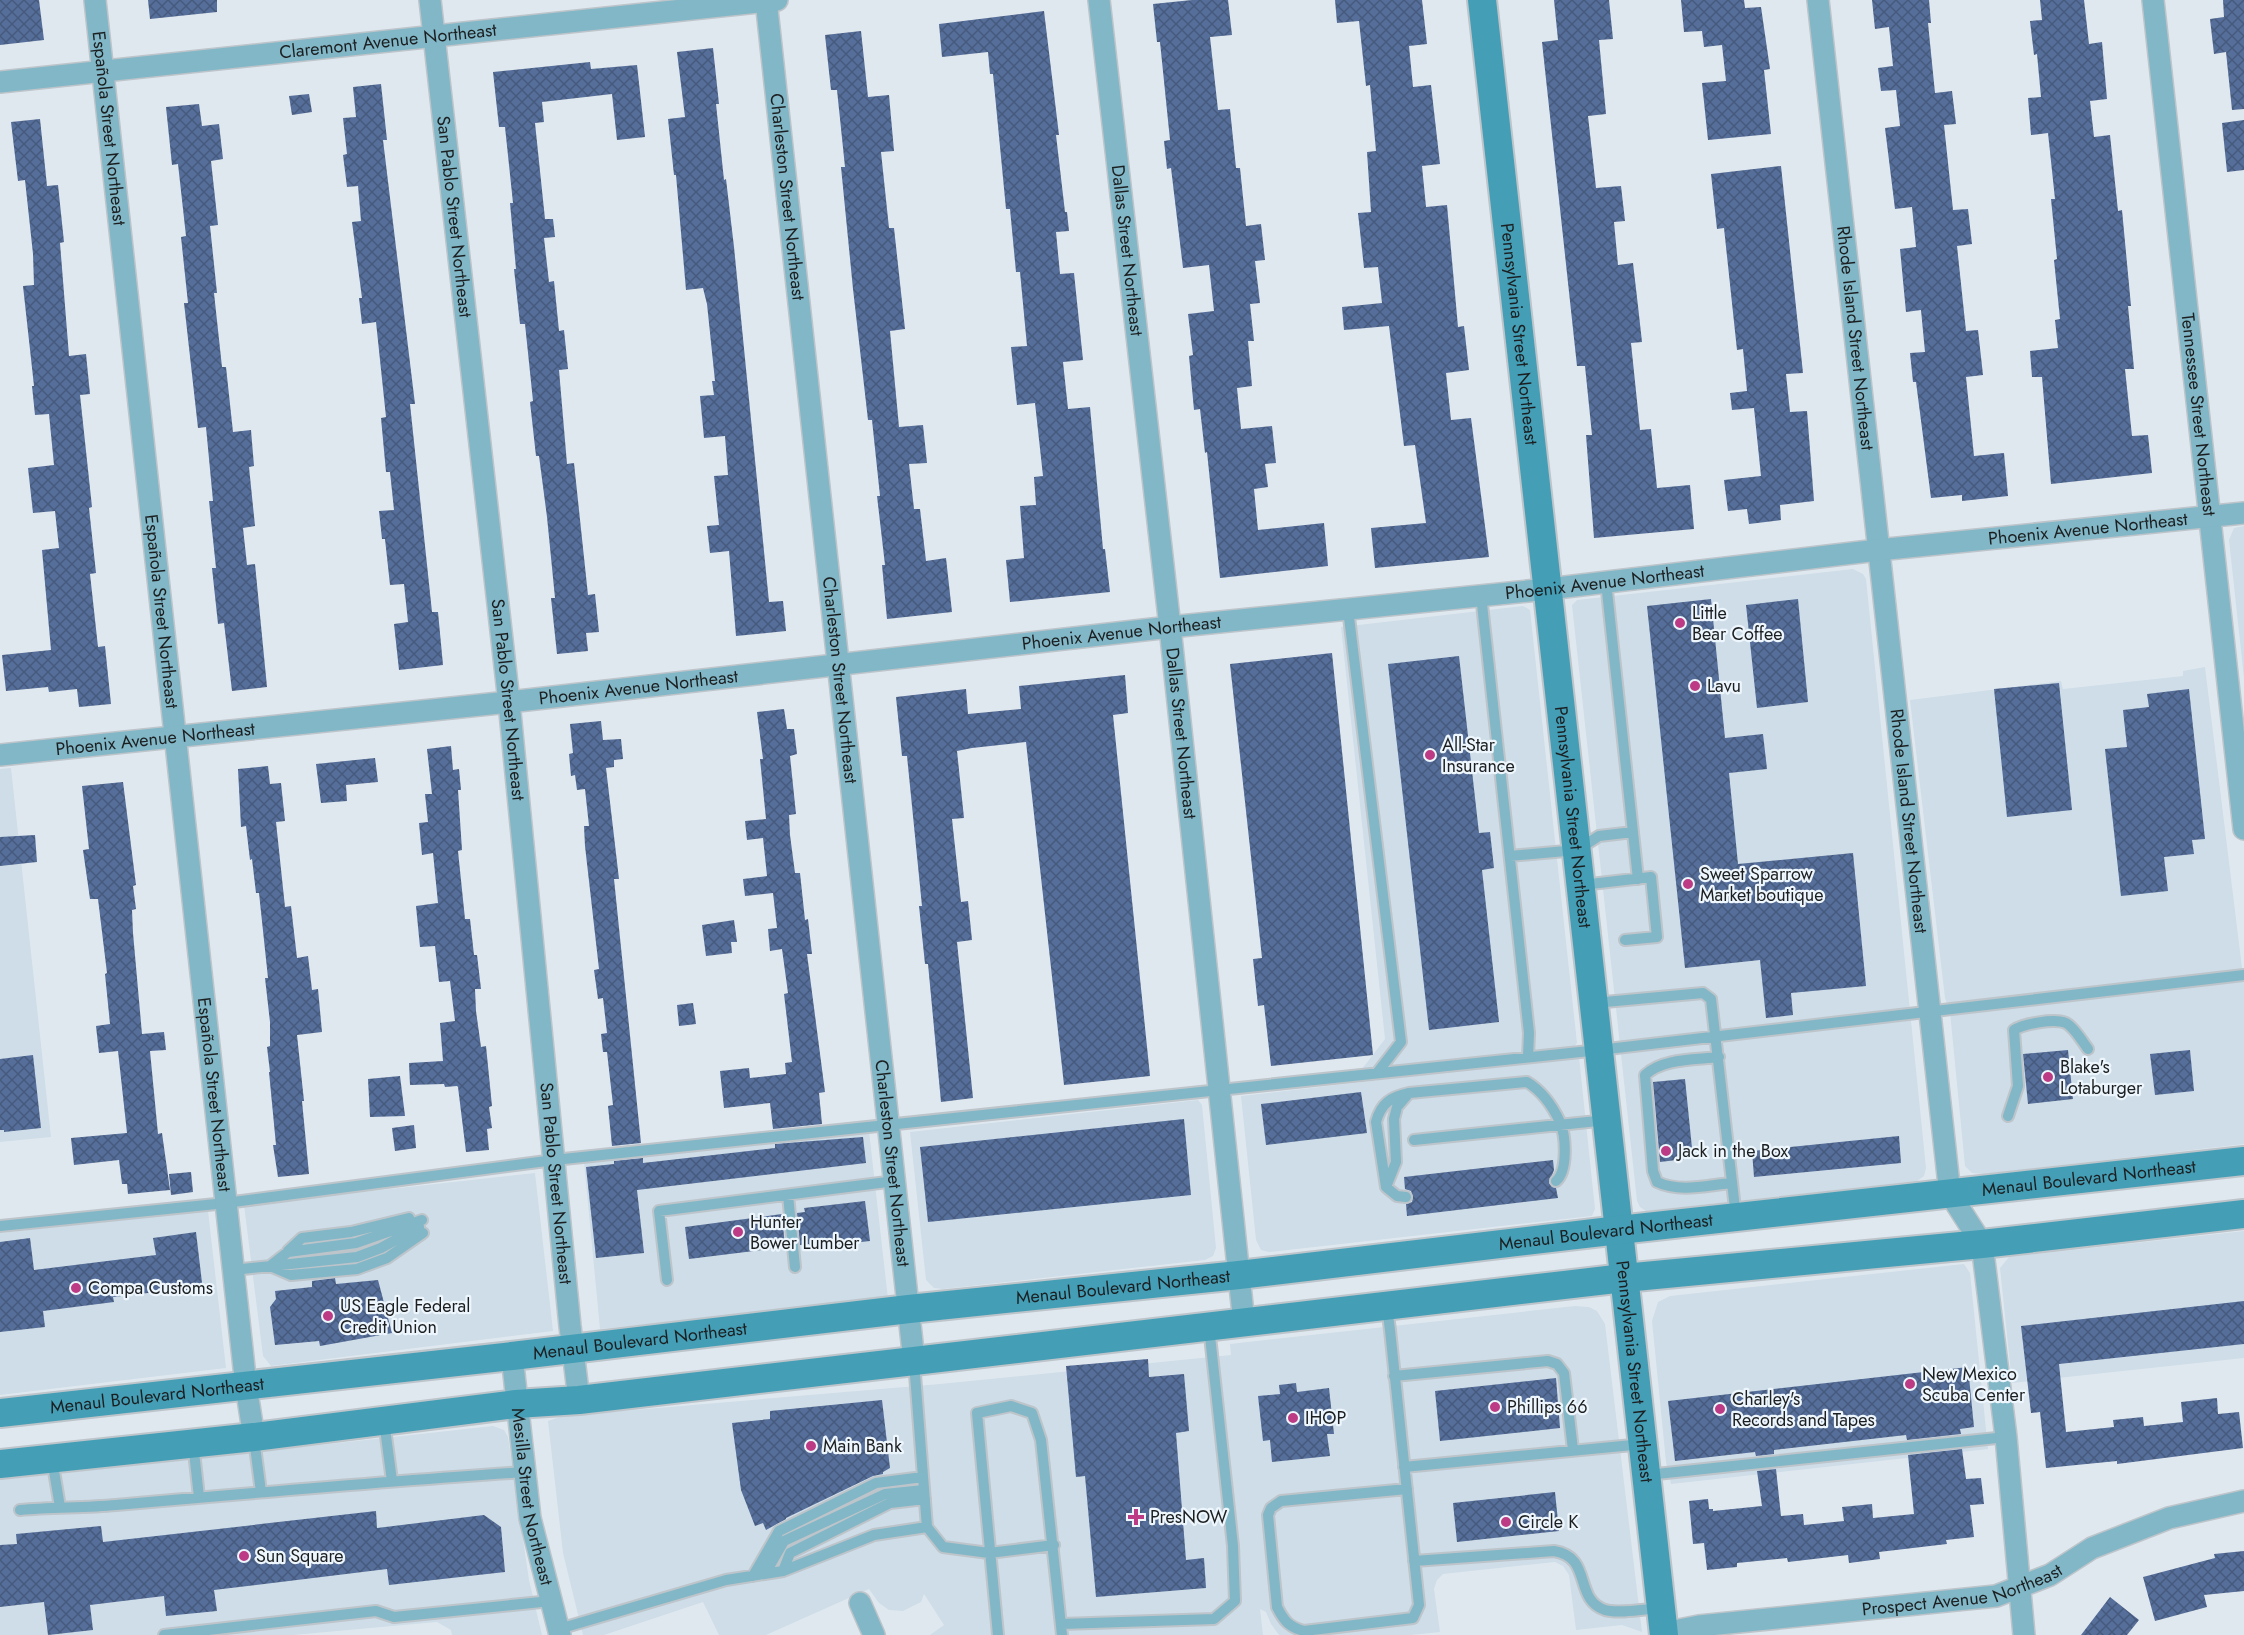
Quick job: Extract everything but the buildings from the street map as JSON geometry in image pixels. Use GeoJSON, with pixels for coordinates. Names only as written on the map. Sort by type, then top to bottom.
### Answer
{"type":"FeatureCollection","features":[{"type":"Feature","properties":{"kind":"main road","name":"Pennsylvania Street Northeast"},"geometry":{"type":"LineString","coordinates":[[1482,0],[1663,1625]]}},
{"type":"Feature","properties":{"kind":"main road","name":"Menaul Boulevard Northeast"},"geometry":{"type":"LineString","coordinates":[[0,1413],[909,1309],[1239,1275],[1619,1230],[2244,1161]]}},
{"type":"Feature","properties":{"kind":"main road"},"geometry":{"type":"LineString","coordinates":[[0,1464],[254,1437],[516,1404],[579,1400],[1209,1328],[1624,1278],[1982,1244],[2244,1214]]}},
{"type":"Feature","properties":{"kind":"street","name":"Española Street Northeast"},"geometry":{"type":"LineString","coordinates":[[95,0],[233,1270],[254,1437]]}},
{"type":"Feature","properties":{"kind":"street","name":"San Pablo Street Northeast"},"geometry":{"type":"LineString","coordinates":[[430,0],[509,702],[572,1349],[579,1400]]}},
{"type":"Feature","properties":{"kind":"street","name":"Claremont Avenue Northeast"},"geometry":{"type":"LineString","coordinates":[[0,82],[769,0]]}},
{"type":"Feature","properties":{"kind":"street","name":"Charleston Street Northeast"},"geometry":{"type":"LineString","coordinates":[[769,0],[914,1361]]}},
{"type":"Feature","properties":{"kind":"street","name":"Dallas Street Northeast"},"geometry":{"type":"LineString","coordinates":[[1099,0],[1170,627],[1244,1323]]}},
{"type":"Feature","properties":{"kind":"street","name":"Rhode Island Street Northeast"},"geometry":{"type":"LineString","coordinates":[[1818,0],[1950,1194],[1982,1244],[2006,1437],[2024,1635]]}},
{"type":"Feature","properties":{"kind":"street","name":"Tennessee Street Northeast"},"geometry":{"type":"LineString","coordinates":[[2153,0],[2244,829]]}},
{"type":"Feature","properties":{"kind":"street","name":"Phoenix Avenue Northeast"},"geometry":{"type":"LineString","coordinates":[[0,755],[509,702],[1170,627],[1548,589],[1878,550],[2244,513]]}},
{"type":"Feature","properties":{"kind":"street","name":"Mesilla Street Northeast"},"geometry":{"type":"LineString","coordinates":[[512,1356],[530,1518],[559,1632]]}},
{"type":"Feature","properties":{"kind":"street","name":"Prospect Avenue Northeast"},"geometry":{"type":"LineString","coordinates":[[1663,1625],[1699,1626],[1996,1596],[2050,1575],[2092,1548],[2169,1518],[2244,1501]]}},
{"type":"Feature","properties":{"kind":"street"},"geometry":{"type":"LineString","coordinates":[[860,1602],[874,1635]]}},
{"type":"Feature","properties":{"kind":"lane"},"geometry":{"type":"LineString","coordinates":[[1606,582],[1638,879]]}},
{"type":"Feature","properties":{"kind":"lane"},"geometry":{"type":"LineString","coordinates":[[1481,595],[1529,1033],[1528,1057]]}},
{"type":"Feature","properties":{"kind":"lane"},"geometry":{"type":"LineString","coordinates":[[1348,609],[1401,1042],[1377,1073]]}},
{"type":"Feature","properties":{"kind":"lane"},"geometry":{"type":"LineString","coordinates":[[1510,856],[1577,850],[1599,836],[1633,832]]}},
{"type":"Feature","properties":{"kind":"lane"},"geometry":{"type":"LineString","coordinates":[[1581,885],[1651,877],[1658,937],[1625,940]]}},
{"type":"Feature","properties":{"kind":"lane"},"geometry":{"type":"LineString","coordinates":[[0,1226],[226,1203],[554,1160],[1599,1050],[2244,975]]}},
{"type":"Feature","properties":{"kind":"lane"},"geometry":{"type":"LineString","coordinates":[[1594,1004],[1703,993],[1711,999],[1717,1035],[1736,1217]]}},
{"type":"Feature","properties":{"kind":"lane"},"geometry":{"type":"LineString","coordinates":[[2008,1116],[2018,1086],[2014,1030],[2022,1025],[2058,1022],[2067,1024],[2088,1049]]}},
{"type":"Feature","properties":{"kind":"lane"},"geometry":{"type":"LineString","coordinates":[[1719,1057],[1661,1064],[1652,1068],[1645,1075],[1653,1171],[1657,1182],[1668,1187],[1683,1188],[1732,1183]]}},
{"type":"Feature","properties":{"kind":"lane"},"geometry":{"type":"LineString","coordinates":[[1406,1197],[1397,1196],[1386,1187],[1377,1122],[1378,1113],[1388,1100],[1409,1093],[1527,1082],[1544,1096],[1561,1124],[1564,1167],[1556,1181]]}},
{"type":"Feature","properties":{"kind":"lane"},"geometry":{"type":"LineString","coordinates":[[1386,1187],[1396,1162],[1394,1119],[1397,1107],[1409,1093]]}},
{"type":"Feature","properties":{"kind":"lane"},"geometry":{"type":"LineString","coordinates":[[1414,1140],[1607,1120]]}},
{"type":"Feature","properties":{"kind":"lane"},"geometry":{"type":"LineString","coordinates":[[667,1280],[659,1211],[895,1181]]}},
{"type":"Feature","properties":{"kind":"lane"},"geometry":{"type":"LineString","coordinates":[[788,1195],[795,1267]]}},
{"type":"Feature","properties":{"kind":"lane"},"geometry":{"type":"LineString","coordinates":[[233,1270],[270,1266],[291,1275],[357,1269],[387,1258],[422,1223],[356,1243],[288,1252],[270,1266]]}},
{"type":"Feature","properties":{"kind":"lane"},"geometry":{"type":"LineString","coordinates":[[1387,1306],[1394,1376],[1407,1489],[1419,1605],[1413,1618],[1304,1631],[1292,1628],[1283,1620],[1277,1607],[1268,1515],[1271,1508],[1281,1501],[1407,1489]]}},
{"type":"Feature","properties":{"kind":"lane"},"geometry":{"type":"LineString","coordinates":[[998,1635],[977,1413],[1011,1406],[1032,1413],[1041,1440],[1062,1629],[1214,1619],[1236,1601],[1233,1546],[1209,1328]]}},
{"type":"Feature","properties":{"kind":"lane"},"geometry":{"type":"LineString","coordinates":[[914,1361],[927,1527],[943,1547],[989,1553],[1054,1545]]}},
{"type":"Feature","properties":{"kind":"lane"},"geometry":{"type":"LineString","coordinates":[[1394,1376],[1548,1361],[1557,1364],[1564,1373],[1573,1450]]}},
{"type":"Feature","properties":{"kind":"lane"},"geometry":{"type":"LineString","coordinates":[[384,1421],[392,1480]]}},
{"type":"Feature","properties":{"kind":"lane"},"geometry":{"type":"LineString","coordinates":[[254,1437],[261,1492]]}},
{"type":"Feature","properties":{"kind":"lane"},"geometry":{"type":"LineString","coordinates":[[1646,1476],[2006,1437]]}},
{"type":"Feature","properties":{"kind":"lane"},"geometry":{"type":"LineString","coordinates":[[193,1443],[199,1497]]}},
{"type":"Feature","properties":{"kind":"lane"},"geometry":{"type":"LineString","coordinates":[[1404,1467],[1643,1444]]}},
{"type":"Feature","properties":{"kind":"lane"},"geometry":{"type":"LineString","coordinates":[[52,1458],[60,1507]]}},
{"type":"Feature","properties":{"kind":"lane"},"geometry":{"type":"LineString","coordinates":[[20,1510],[113,1506],[392,1480],[525,1472]]}},
{"type":"Feature","properties":{"kind":"lane"},"geometry":{"type":"LineString","coordinates":[[753,1576],[779,1531],[876,1483],[923,1477]]}},
{"type":"Feature","properties":{"kind":"lane"},"geometry":{"type":"LineString","coordinates":[[765,1574],[784,1541],[885,1494],[924,1494]]}},
{"type":"Feature","properties":{"kind":"lane"},"geometry":{"type":"LineString","coordinates":[[783,1571],[790,1553],[890,1503],[924,1494]]}},
{"type":"Feature","properties":{"kind":"lane"},"geometry":{"type":"LineString","coordinates":[[559,1632],[726,1580],[783,1571],[874,1535],[927,1527]]}},
{"type":"Feature","properties":{"kind":"lane"},"geometry":{"type":"LineString","coordinates":[[1414,1561],[1566,1552],[1578,1565],[1587,1595],[1595,1605],[1608,1611],[1663,1625]]}},
{"type":"Feature","properties":{"kind":"lane"},"geometry":{"type":"LineString","coordinates":[[164,1635],[376,1611],[394,1617],[551,1601]]}},
{"type":"Feature","properties":{"kind":"shaded area"},"geometry":{"type":"Polygon","coordinates":[[[2244,526],[2244,678],[2229,540],[2234,528],[2244,526]]]}},
{"type":"Feature","properties":{"kind":"shaded area"},"geometry":{"type":"Polygon","coordinates":[[[1853,569],[1863,574],[1866,579],[1926,1168],[1924,1176],[1917,1181],[1646,1211],[1637,1201],[1572,605],[1577,600],[1853,569]]]}},
{"type":"Feature","properties":{"kind":"shaded area"},"geometry":{"type":"Polygon","coordinates":[[[1523,606],[1530,610],[1577,1043],[1573,1048],[1362,1069],[1385,1039],[1341,627],[1523,606]]]}},
{"type":"Feature","properties":{"kind":"shaded area"},"geometry":{"type":"Polygon","coordinates":[[[2205,667],[2244,984],[2244,1144],[1984,1174],[1972,1173],[1965,1166],[1950,1012],[1945,998],[1910,700],[2061,681],[2063,689],[2183,676],[2183,671],[2205,667]]]}},
{"type":"Feature","properties":{"kind":"shaded area"},"geometry":{"type":"Polygon","coordinates":[[[11,768],[51,1137],[0,1142],[0,769],[11,768]]]}},
{"type":"Feature","properties":{"kind":"shaded area"},"geometry":{"type":"Polygon","coordinates":[[[1579,1057],[1595,1209],[1592,1216],[1269,1252],[1261,1250],[1256,1240],[1241,1096],[1579,1057]]]}},
{"type":"Feature","properties":{"kind":"shaded area"},"geometry":{"type":"Polygon","coordinates":[[[1198,1100],[1202,1105],[1216,1248],[1213,1256],[1205,1260],[943,1289],[934,1288],[926,1280],[910,1132],[1198,1100]]]}},
{"type":"Feature","properties":{"kind":"shaded area"},"geometry":{"type":"Polygon","coordinates":[[[869,1131],[888,1299],[600,1329],[584,1162],[869,1131]]]}},
{"type":"Feature","properties":{"kind":"shaded area"},"geometry":{"type":"Polygon","coordinates":[[[535,1173],[553,1331],[271,1366],[263,1356],[244,1205],[535,1173]]]}},
{"type":"Feature","properties":{"kind":"shaded area"},"geometry":{"type":"Polygon","coordinates":[[[208,1211],[226,1368],[0,1395],[0,1233],[208,1211]]]}},
{"type":"Feature","properties":{"kind":"shaded area"},"geometry":{"type":"Polygon","coordinates":[[[2244,1231],[2244,1358],[2012,1383],[2000,1268],[2009,1257],[2244,1231]]]}},
{"type":"Feature","properties":{"kind":"shaded area"},"geometry":{"type":"Polygon","coordinates":[[[1964,1264],[1970,1273],[1988,1449],[1671,1484],[1666,1462],[1652,1321],[1658,1302],[1670,1296],[1964,1264]]]}},
{"type":"Feature","properties":{"kind":"shaded area"},"geometry":{"type":"Polygon","coordinates":[[[1575,1306],[1589,1307],[1597,1311],[1605,1324],[1642,1632],[1622,1625],[1576,1630],[1569,1575],[1563,1566],[1555,1562],[1443,1574],[1437,1580],[1434,1589],[1440,1632],[1411,1635],[1279,1635],[1266,1612],[1260,1609],[1263,1635],[930,1635],[944,1625],[924,1594],[921,1602],[903,1611],[889,1610],[879,1603],[869,1589],[766,1635],[719,1635],[703,1602],[604,1635],[583,1635],[563,1553],[548,1421],[563,1416],[940,1384],[1231,1355],[1230,1344],[1575,1306]]]}},
{"type":"Feature","properties":{"kind":"shaded area"},"geometry":{"type":"Polygon","coordinates":[[[493,1426],[504,1430],[508,1437],[529,1580],[542,1635],[452,1635],[451,1630],[437,1622],[293,1635],[0,1635],[0,1480],[493,1426]]]}},
{"type":"Feature","properties":{"kind":"place","name":"Little Bear Coffee"},"geometry":{"type":"Point","coordinates":[1680,623]}},
{"type":"Feature","properties":{"kind":"place","name":"Lavu"},"geometry":{"type":"Point","coordinates":[1695,686]}},
{"type":"Feature","properties":{"kind":"place","name":"All-Star Insurance"},"geometry":{"type":"Point","coordinates":[1430,755]}},
{"type":"Feature","properties":{"kind":"place","name":"Sweet Sparrow Market boutique"},"geometry":{"type":"Point","coordinates":[1688,884]}},
{"type":"Feature","properties":{"kind":"place","name":"Blake's Lotaburger"},"geometry":{"type":"Point","coordinates":[2048,1077]}},
{"type":"Feature","properties":{"kind":"place","name":"Jack in the Box"},"geometry":{"type":"Point","coordinates":[1666,1151]}},
{"type":"Feature","properties":{"kind":"place","name":"Hunter Bower Lumber"},"geometry":{"type":"Point","coordinates":[738,1232]}},
{"type":"Feature","properties":{"kind":"place","name":"Compa Customs"},"geometry":{"type":"Point","coordinates":[76,1288]}},
{"type":"Feature","properties":{"kind":"place","name":"US Eagle Federal Credit Union"},"geometry":{"type":"Point","coordinates":[328,1316]}},
{"type":"Feature","properties":{"kind":"place","name":"New Mexico Scuba Center"},"geometry":{"type":"Point","coordinates":[1910,1384]}},
{"type":"Feature","properties":{"kind":"place","name":"Phillips 66"},"geometry":{"type":"Point","coordinates":[1495,1407]}},
{"type":"Feature","properties":{"kind":"place","name":"Charley's Records and Tapes"},"geometry":{"type":"Point","coordinates":[1720,1409]}},
{"type":"Feature","properties":{"kind":"place","name":"IHOP"},"geometry":{"type":"Point","coordinates":[1293,1418]}},
{"type":"Feature","properties":{"kind":"place","name":"Main Bank"},"geometry":{"type":"Point","coordinates":[811,1446]}},
{"type":"Feature","properties":{"kind":"place","name":"PresNOW"},"geometry":{"type":"Point","coordinates":[1136,1517]}},
{"type":"Feature","properties":{"kind":"place","name":"Circle K"},"geometry":{"type":"Point","coordinates":[1506,1522]}},
{"type":"Feature","properties":{"kind":"place","name":"Sun Square"},"geometry":{"type":"Point","coordinates":[244,1556]}}]}
